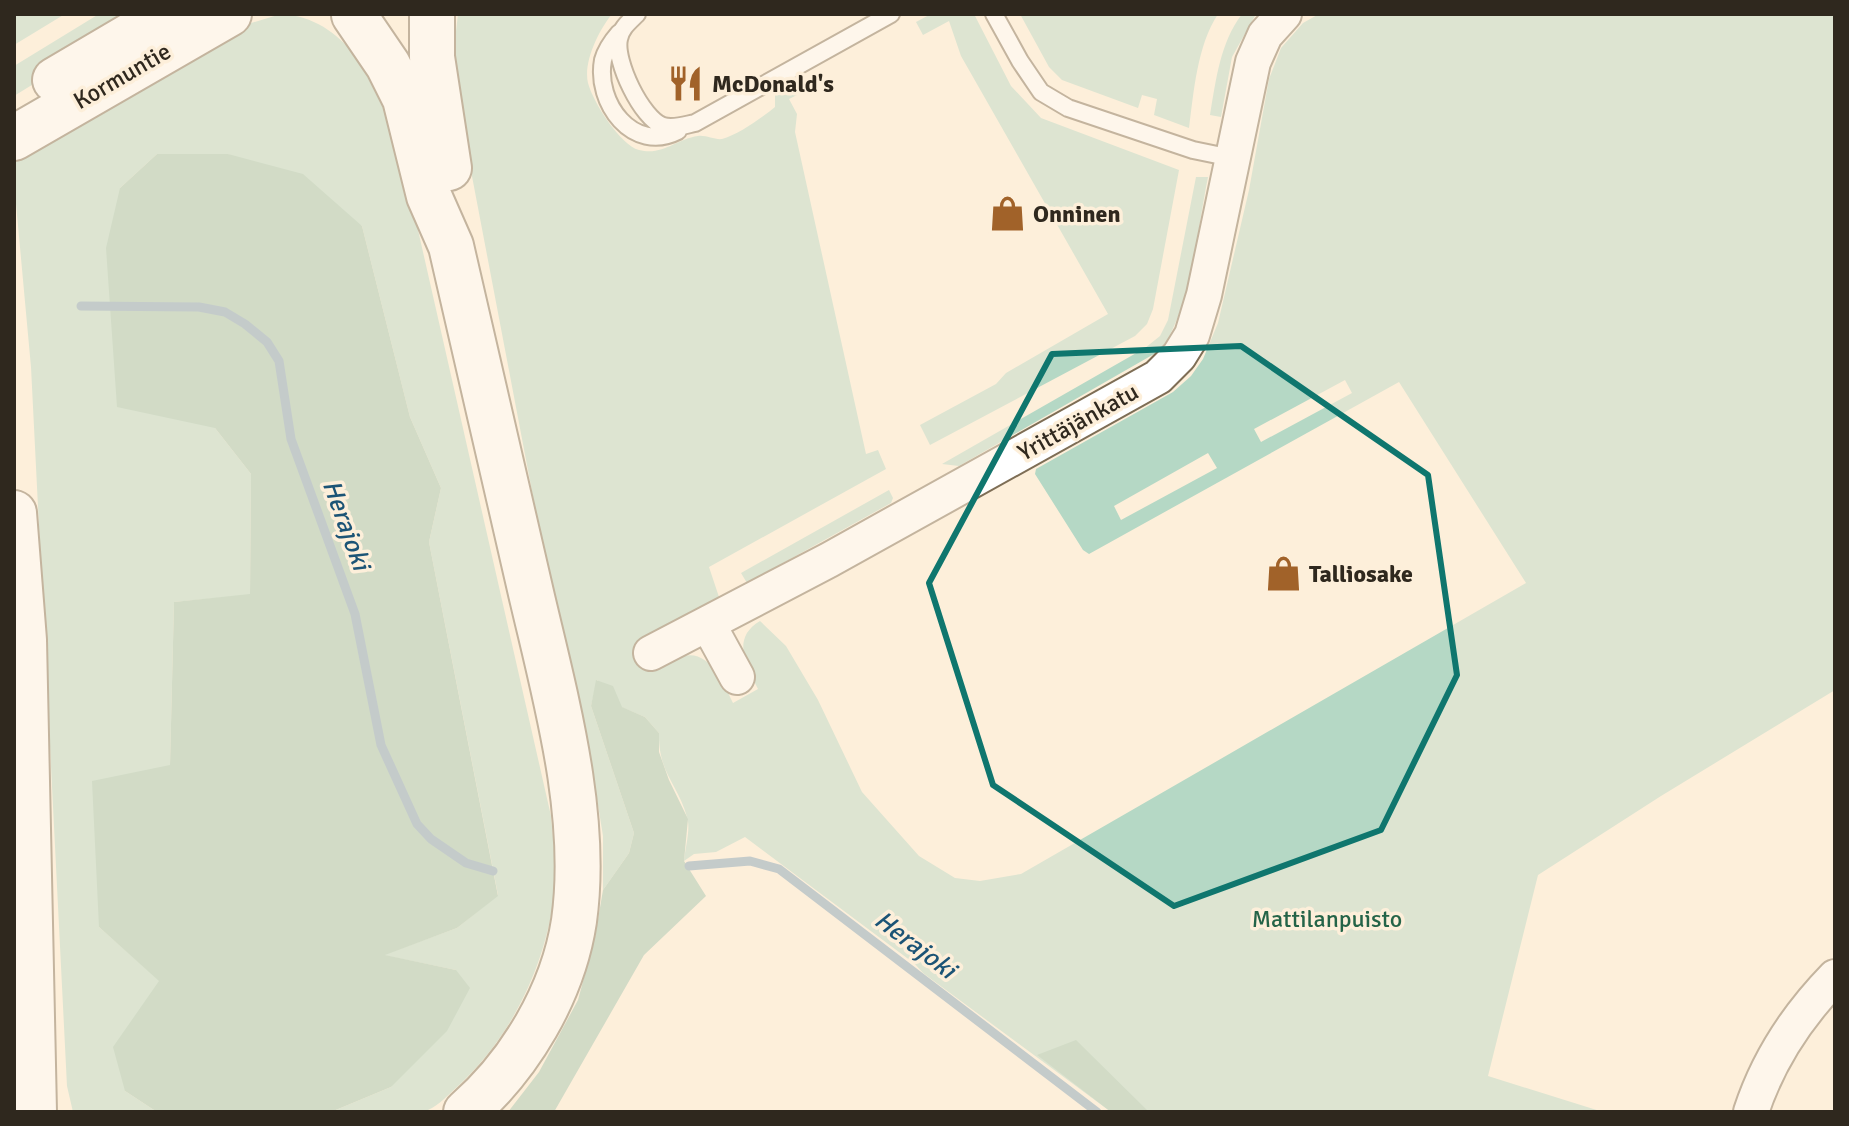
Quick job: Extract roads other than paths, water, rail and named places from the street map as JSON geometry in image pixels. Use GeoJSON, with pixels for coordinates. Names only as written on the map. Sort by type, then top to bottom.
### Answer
{"type":"FeatureCollection","features":[{"type":"Feature","properties":{"kind":"main road","name":"Kormuntie"},"geometry":{"type":"LineString","coordinates":[[14,106],[167,14]]}},
{"type":"Feature","properties":{"kind":"main road","name":"Kormuntie"},"geometry":{"type":"LineString","coordinates":[[14,138],[229,14]]}},
{"type":"Feature","properties":{"kind":"main road"},"geometry":{"type":"LineString","coordinates":[[353,14],[372,18],[402,14]]}},
{"type":"Feature","properties":{"kind":"main road"},"geometry":{"type":"LineString","coordinates":[[353,14],[388,65],[405,99],[429,196],[451,246],[554,693],[576,818],[579,850],[573,925],[556,986],[531,1034],[509,1067],[466,1112]]}},
{"type":"Feature","properties":{"kind":"main road"},"geometry":{"type":"LineString","coordinates":[[432,14],[432,57],[453,190],[451,246]]}},
{"type":"Feature","properties":{"kind":"main road"},"geometry":{"type":"LineString","coordinates":[[14,513],[24,640],[34,1112]]}},
{"type":"Feature","properties":{"kind":"street","name":"Yrittäjänkatu"},"geometry":{"type":"LineString","coordinates":[[651,653],[829,560],[1158,377],[1179,356],[1192,335],[1204,295],[1253,62],[1265,35],[1284,14]]}},
{"type":"Feature","properties":{"kind":"street"},"geometry":{"type":"LineString","coordinates":[[708,624],[737,677]]}},
{"type":"Feature","properties":{"kind":"street"},"geometry":{"type":"LineString","coordinates":[[1751,1112],[1773,1058],[1801,1015],[1835,977]]}},
{"type":"Feature","properties":{"kind":"lane"},"geometry":{"type":"LineString","coordinates":[[637,14],[608,47],[602,71],[607,99],[622,124],[653,137],[671,135],[695,123],[891,14]]}},
{"type":"Feature","properties":{"kind":"lane"},"geometry":{"type":"LineString","coordinates":[[994,14],[1041,92],[1068,108],[1193,150],[1232,158]]}},
{"type":"Feature","properties":{"kind":"lane"},"geometry":{"type":"LineString","coordinates":[[622,28],[618,51],[624,72],[652,119],[661,125],[674,127],[695,123]]}},
{"type":"Feature","properties":{"kind":"waterway","name":"Herajoki"},"geometry":{"type":"LineString","coordinates":[[81,306],[199,307],[225,312],[267,342],[279,361],[291,439],[355,614],[381,745],[417,824],[431,839],[466,863],[493,871]]}},
{"type":"Feature","properties":{"kind":"waterway","name":"Herajoki"},"geometry":{"type":"LineString","coordinates":[[689,866],[750,861],[779,869],[1097,1112]]}},
{"type":"Feature","properties":{"kind":"place","name":"McDonald's"},"geometry":{"type":"Point","coordinates":[686,84]}},
{"type":"Feature","properties":{"kind":"place","name":"Onninen"},"geometry":{"type":"Point","coordinates":[1007,214]}},
{"type":"Feature","properties":{"kind":"place","name":"Talliosake"},"geometry":{"type":"Point","coordinates":[1283,574]}},
{"type":"Feature","properties":{"kind":"park label","name":"Mattilanpuisto"},"geometry":{"type":"Point","coordinates":[1327,919]}}]}
